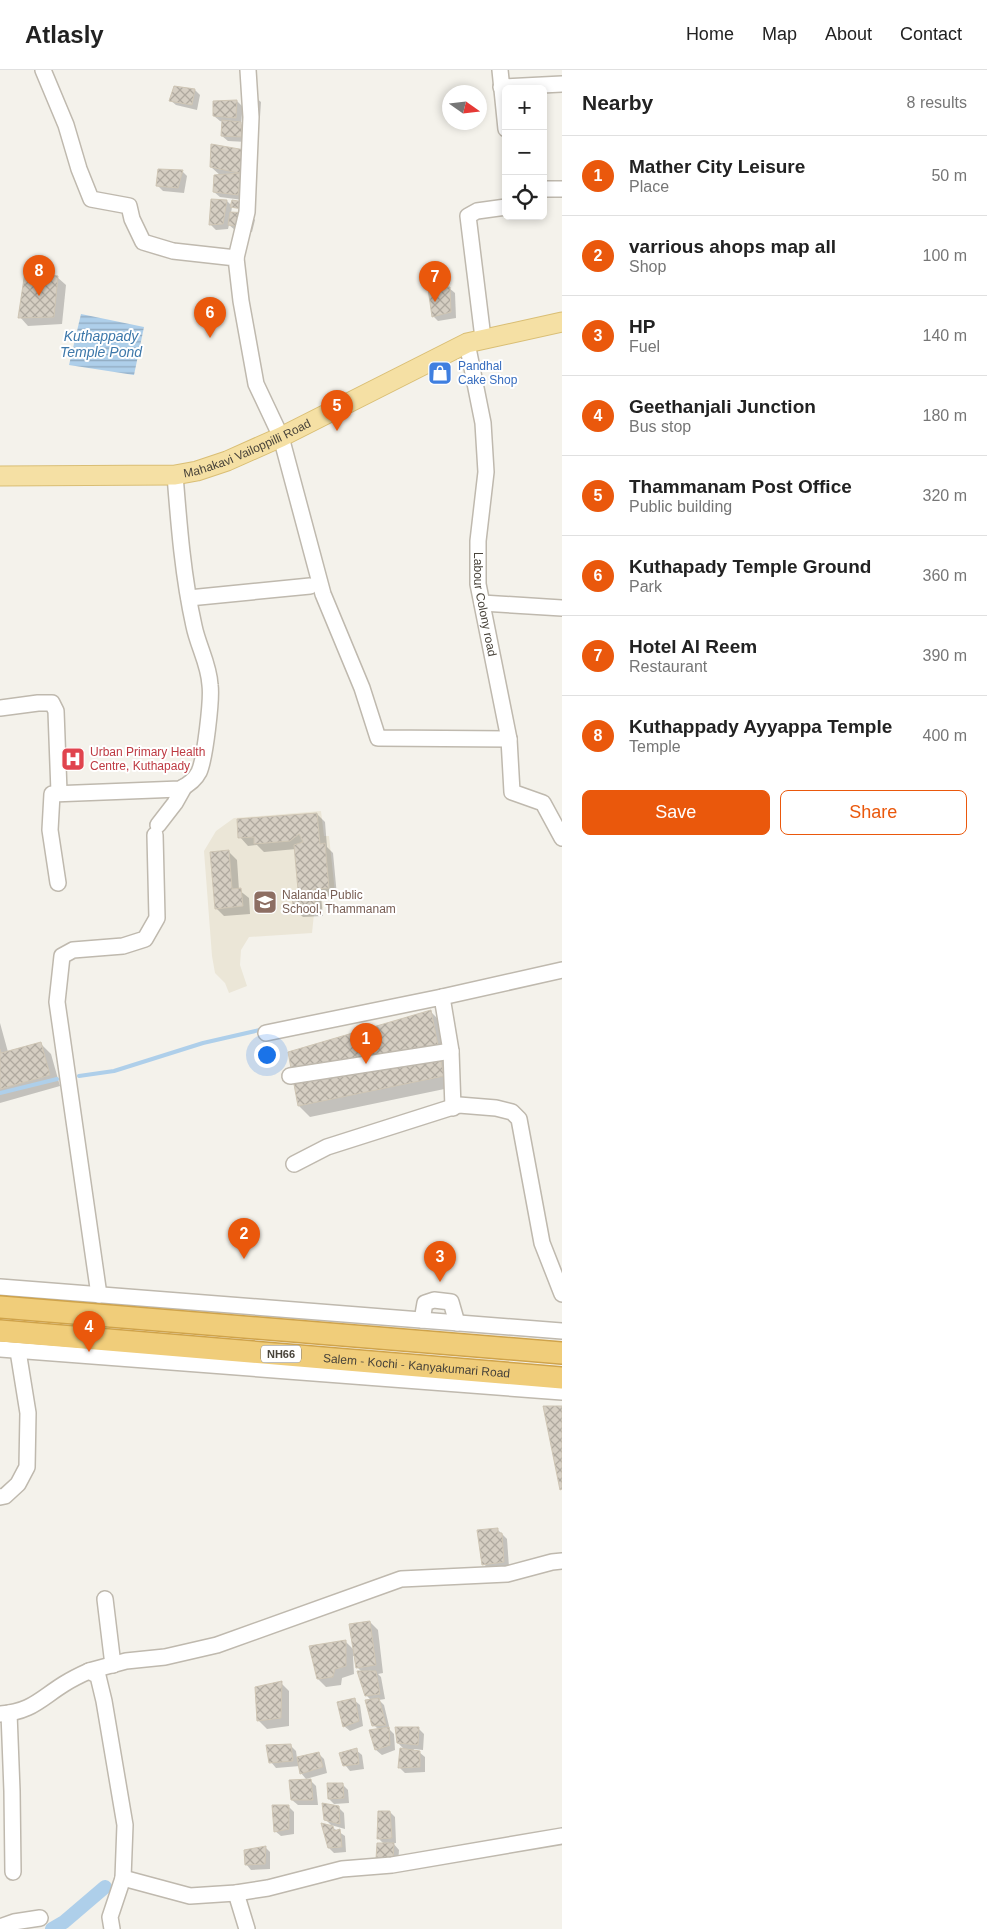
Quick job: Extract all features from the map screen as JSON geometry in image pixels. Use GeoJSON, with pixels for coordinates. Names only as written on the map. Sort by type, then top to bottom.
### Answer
{"type":"FeatureCollection","features":[{"type":"Feature","properties":{"kind":"highway","name":"Salem - Kochi - Kanyakumari Road"},"geometry":{"type":"LineString","coordinates":[[0,1307],[562,1353]]}},
{"type":"Feature","properties":{"kind":"highway","name":"Salem - Kochi - Kanyakumari Road"},"geometry":{"type":"LineString","coordinates":[[0,1331],[285,1363],[562,1378]]}},
{"type":"Feature","properties":{"kind":"main road","name":"Mahakavi Vailoppilli Road"},"geometry":{"type":"LineString","coordinates":[[0,476],[175,475],[197,471],[281,437],[475,341],[562,322]]}},
{"type":"Feature","properties":{"kind":"street"},"geometry":{"type":"LineString","coordinates":[[43,70],[66,124],[79,169],[91,199],[129,206],[132,219],[143,242],[173,251],[236,258]]}},
{"type":"Feature","properties":{"kind":"street"},"geometry":{"type":"LineString","coordinates":[[248,70],[251,118],[247,212],[236,258],[240,301],[256,384],[281,437],[323,594],[362,688],[378,738],[509,739]]}},
{"type":"Feature","properties":{"kind":"street"},"geometry":{"type":"LineString","coordinates":[[500,70],[502,87]]}},
{"type":"Feature","properties":{"kind":"street"},"geometry":{"type":"LineString","coordinates":[[542,85],[562,84]]}},
{"type":"Feature","properties":{"kind":"street"},"geometry":{"type":"LineString","coordinates":[[547,189],[562,188]]}},
{"type":"Feature","properties":{"kind":"street","name":"Labour Colony road"},"geometry":{"type":"LineString","coordinates":[[502,208],[477,211],[468,216],[475,341],[486,472],[478,541],[478,584],[509,739],[512,792],[543,803],[562,838]]}},
{"type":"Feature","properties":{"kind":"street"},"geometry":{"type":"LineString","coordinates":[[58,883],[50,830],[52,794],[59,792],[180,789],[190,784],[199,772],[210,696],[208,669],[194,628],[180,544],[175,475]]}},
{"type":"Feature","properties":{"kind":"street"},"geometry":{"type":"LineString","coordinates":[[189,598],[310,586]]}},
{"type":"Feature","properties":{"kind":"street"},"geometry":{"type":"LineString","coordinates":[[482,603],[562,608]]}},
{"type":"Feature","properties":{"kind":"street"},"geometry":{"type":"LineString","coordinates":[[0,708],[52,703],[56,711],[59,792]]}},
{"type":"Feature","properties":{"kind":"street"},"geometry":{"type":"LineString","coordinates":[[99,1295],[57,1002],[62,956],[72,950],[124,946],[145,939],[157,918],[156,830],[184,787]]}},
{"type":"Feature","properties":{"kind":"street"},"geometry":{"type":"LineString","coordinates":[[266,1033],[562,970]]}},
{"type":"Feature","properties":{"kind":"street"},"geometry":{"type":"LineString","coordinates":[[442,997],[451,1051],[454,1108]]}},
{"type":"Feature","properties":{"kind":"street"},"geometry":{"type":"LineString","coordinates":[[290,1076],[451,1051]]}},
{"type":"Feature","properties":{"kind":"street"},"geometry":{"type":"LineString","coordinates":[[294,1164],[327,1147],[459,1105],[496,1108],[512,1112],[519,1119],[542,1243],[562,1294]]}},
{"type":"Feature","properties":{"kind":"street"},"geometry":{"type":"LineString","coordinates":[[0,1287],[562,1331]]}},
{"type":"Feature","properties":{"kind":"street"},"geometry":{"type":"LineString","coordinates":[[422,1320],[425,1303],[434,1300],[452,1302],[457,1323]]}},
{"type":"Feature","properties":{"kind":"street"},"geometry":{"type":"LineString","coordinates":[[437,1342],[439,1322]]}},
{"type":"Feature","properties":{"kind":"street"},"geometry":{"type":"LineString","coordinates":[[0,1349],[285,1363],[562,1392]]}},
{"type":"Feature","properties":{"kind":"street"},"geometry":{"type":"LineString","coordinates":[[0,1497],[4,1496],[18,1484],[27,1467],[28,1413],[18,1351]]}},
{"type":"Feature","properties":{"kind":"street"},"geometry":{"type":"LineString","coordinates":[[13,1872],[12,1791],[5,1714],[33,1707],[63,1685],[89,1671],[126,1661],[165,1657],[218,1645],[401,1579],[507,1574],[562,1560]]}},
{"type":"Feature","properties":{"kind":"street"},"geometry":{"type":"LineString","coordinates":[[105,1599],[112,1664]]}},
{"type":"Feature","properties":{"kind":"street"},"geometry":{"type":"LineString","coordinates":[[89,1671],[98,1676],[125,1825],[123,1878],[110,1917],[112,1929]]}},
{"type":"Feature","properties":{"kind":"street"},"geometry":{"type":"LineString","coordinates":[[123,1878],[190,1896],[236,1893],[268,1888],[342,1869],[392,1865],[562,1836]]}},
{"type":"Feature","properties":{"kind":"street"},"geometry":{"type":"LineString","coordinates":[[236,1893],[247,1929]]}},
{"type":"Feature","properties":{"kind":"street"},"geometry":{"type":"LineString","coordinates":[[0,1928],[14,1922],[40,1918]]}},
{"type":"Feature","properties":{"kind":"shaded area","name":"Nalanda Public School, Thammanam"},"geometry":{"type":"Polygon","coordinates":[[[321,811],[324,836],[329,836],[335,893],[322,897],[323,908],[314,914],[312,933],[249,937],[241,950],[240,965],[247,986],[229,993],[225,983],[215,973],[212,956],[204,851],[216,831],[234,818],[321,811]]]}},
{"type":"Feature","properties":{"kind":"water","name":"Kuthappady Temple Pond"},"geometry":{"type":"Polygon","coordinates":[[[81,314],[144,327],[134,375],[69,365],[81,314]]]}},
{"type":"Feature","properties":{"kind":"building"},"geometry":{"type":"Polygon","coordinates":[[[174,86],[195,89],[192,105],[169,101],[174,86]]]}},
{"type":"Feature","properties":{"kind":"building"},"geometry":{"type":"Polygon","coordinates":[[[237,100],[236,118],[213,116],[213,101],[237,100]]]}},
{"type":"Feature","properties":{"kind":"building"},"geometry":{"type":"Polygon","coordinates":[[[222,120],[241,122],[242,137],[221,136],[222,120]]]}},
{"type":"Feature","properties":{"kind":"building"},"geometry":{"type":"Polygon","coordinates":[[[211,144],[245,150],[244,174],[210,167],[211,144]]]}},
{"type":"Feature","properties":{"kind":"building"},"geometry":{"type":"Polygon","coordinates":[[[158,169],[183,170],[178,188],[156,186],[158,169]]]}},
{"type":"Feature","properties":{"kind":"building"},"geometry":{"type":"Polygon","coordinates":[[[241,173],[238,195],[213,192],[214,175],[241,173]]]}},
{"type":"Feature","properties":{"kind":"building"},"geometry":{"type":"Polygon","coordinates":[[[211,199],[227,200],[223,224],[209,225],[211,199]]]}},
{"type":"Feature","properties":{"kind":"building"},"geometry":{"type":"Polygon","coordinates":[[[232,200],[244,202],[243,209],[230,207],[232,200]]]}},
{"type":"Feature","properties":{"kind":"building"},"geometry":{"type":"Polygon","coordinates":[[[230,212],[250,213],[247,227],[228,225],[230,212]]]}},
{"type":"Feature","properties":{"kind":"building"},"geometry":{"type":"Polygon","coordinates":[[[25,272],[58,276],[54,317],[18,318],[25,272]]]}},
{"type":"Feature","properties":{"kind":"building"},"geometry":{"type":"Polygon","coordinates":[[[450,287],[451,312],[432,317],[428,288],[450,287]]]}},
{"type":"Feature","properties":{"kind":"building","name":"Nalanda Public School, Thammanam"},"geometry":{"type":"Polygon","coordinates":[[[317,813],[320,844],[325,843],[329,888],[314,889],[315,908],[293,910],[292,893],[298,890],[294,845],[303,842],[299,834],[290,841],[254,844],[254,837],[238,838],[237,819],[317,813]]]}},
{"type":"Feature","properties":{"kind":"building"},"geometry":{"type":"Polygon","coordinates":[[[229,850],[232,889],[241,888],[243,906],[215,909],[210,852],[229,850]]]}},
{"type":"Feature","properties":{"kind":"building"},"geometry":{"type":"Polygon","coordinates":[[[431,1010],[444,1076],[298,1106],[288,1052],[431,1010]]]}},
{"type":"Feature","properties":{"kind":"building"},"geometry":{"type":"Polygon","coordinates":[[[41,1042],[50,1075],[0,1089],[0,1049],[1,1053],[41,1042]]]}},
{"type":"Feature","properties":{"kind":"building"},"geometry":{"type":"Polygon","coordinates":[[[543,1406],[562,1406],[562,1489],[560,1490],[543,1406]]]}},
{"type":"Feature","properties":{"kind":"building"},"geometry":{"type":"Polygon","coordinates":[[[498,1528],[498,1533],[502,1533],[504,1562],[482,1565],[477,1530],[498,1528]]]}},
{"type":"Feature","properties":{"kind":"building"},"geometry":{"type":"Polygon","coordinates":[[[370,1621],[376,1665],[356,1668],[349,1624],[370,1621]]]}},
{"type":"Feature","properties":{"kind":"building"},"geometry":{"type":"Polygon","coordinates":[[[346,1640],[346,1666],[335,1669],[333,1677],[317,1679],[309,1646],[346,1640]]]}},
{"type":"Feature","properties":{"kind":"building"},"geometry":{"type":"Polygon","coordinates":[[[357,1671],[376,1671],[380,1694],[365,1696],[357,1671]]]}},
{"type":"Feature","properties":{"kind":"building"},"geometry":{"type":"Polygon","coordinates":[[[282,1681],[281,1718],[257,1721],[255,1687],[282,1681]]]}},
{"type":"Feature","properties":{"kind":"building"},"geometry":{"type":"Polygon","coordinates":[[[355,1698],[359,1721],[343,1727],[337,1702],[355,1698]]]}},
{"type":"Feature","properties":{"kind":"building"},"geometry":{"type":"Polygon","coordinates":[[[379,1698],[386,1725],[372,1726],[365,1700],[379,1698]]]}},
{"type":"Feature","properties":{"kind":"building"},"geometry":{"type":"Polygon","coordinates":[[[389,1727],[390,1745],[375,1750],[369,1730],[389,1727]]]}},
{"type":"Feature","properties":{"kind":"building"},"geometry":{"type":"Polygon","coordinates":[[[395,1727],[419,1727],[418,1745],[397,1743],[395,1727]]]}},
{"type":"Feature","properties":{"kind":"building"},"geometry":{"type":"Polygon","coordinates":[[[291,1744],[293,1761],[269,1763],[266,1745],[291,1744]]]}},
{"type":"Feature","properties":{"kind":"building"},"geometry":{"type":"Polygon","coordinates":[[[357,1748],[359,1764],[343,1766],[339,1753],[357,1748]]]}},
{"type":"Feature","properties":{"kind":"building"},"geometry":{"type":"Polygon","coordinates":[[[400,1748],[420,1751],[420,1767],[398,1768],[400,1748]]]}},
{"type":"Feature","properties":{"kind":"building"},"geometry":{"type":"Polygon","coordinates":[[[319,1752],[323,1767],[300,1774],[297,1757],[319,1752]]]}},
{"type":"Feature","properties":{"kind":"building"},"geometry":{"type":"Polygon","coordinates":[[[311,1779],[313,1800],[291,1800],[289,1780],[311,1779]]]}},
{"type":"Feature","properties":{"kind":"building"},"geometry":{"type":"Polygon","coordinates":[[[327,1783],[343,1783],[344,1798],[328,1799],[327,1783]]]}},
{"type":"Feature","properties":{"kind":"building"},"geometry":{"type":"Polygon","coordinates":[[[322,1803],[339,1806],[340,1824],[324,1820],[322,1803]]]}},
{"type":"Feature","properties":{"kind":"building"},"geometry":{"type":"Polygon","coordinates":[[[272,1805],[289,1805],[289,1829],[274,1832],[272,1805]]]}},
{"type":"Feature","properties":{"kind":"building"},"geometry":{"type":"Polygon","coordinates":[[[378,1811],[390,1811],[392,1838],[377,1839],[378,1811]]]}},
{"type":"Feature","properties":{"kind":"building"},"geometry":{"type":"Polygon","coordinates":[[[321,1823],[333,1826],[334,1831],[340,1829],[342,1847],[328,1848],[321,1823]]]}},
{"type":"Feature","properties":{"kind":"building"},"geometry":{"type":"Polygon","coordinates":[[[377,1843],[394,1843],[393,1859],[376,1859],[377,1843]]]}},
{"type":"Feature","properties":{"kind":"building"},"geometry":{"type":"Polygon","coordinates":[[[266,1846],[265,1864],[245,1865],[244,1850],[266,1846]]]}},
{"type":"Feature","properties":{"kind":"waterway"},"geometry":{"type":"LineString","coordinates":[[79,1076],[114,1071],[203,1043],[264,1029]]}},
{"type":"Feature","properties":{"kind":"waterway"},"geometry":{"type":"LineString","coordinates":[[0,1093],[57,1079]]}},
{"type":"Feature","properties":{"kind":"waterway"},"geometry":{"type":"LineString","coordinates":[[52,1929],[64,1922],[105,1887]]}},
{"type":"Feature","properties":{"kind":"place","name":"Kuthappady Ayyappa Temple"},"geometry":{"type":"Point","coordinates":[39,296]}},
{"type":"Feature","properties":{"kind":"place","name":"Hotel Al Reem"},"geometry":{"type":"Point","coordinates":[435,302]}},
{"type":"Feature","properties":{"kind":"place","name":"Kuthapady Temple Ground"},"geometry":{"type":"Point","coordinates":[210,338]}},
{"type":"Feature","properties":{"kind":"place","name":"Pandhal Cake Shop"},"geometry":{"type":"Point","coordinates":[440,373]}},
{"type":"Feature","properties":{"kind":"place","name":"Thammanam Post Office"},"geometry":{"type":"Point","coordinates":[337,431]}},
{"type":"Feature","properties":{"kind":"place","name":"Urban Primary Health Centre, Kuthapady"},"geometry":{"type":"Point","coordinates":[73,759]}},
{"type":"Feature","properties":{"kind":"place","name":"Nalanda Public School, Thammanam"},"geometry":{"type":"Point","coordinates":[265,902]}},
{"type":"Feature","properties":{"kind":"place","name":"Mather City Leisure"},"geometry":{"type":"Point","coordinates":[366,1064]}},
{"type":"Feature","properties":{"kind":"place","name":"varrious ahops map all"},"geometry":{"type":"Point","coordinates":[244,1259]}},
{"type":"Feature","properties":{"kind":"place","name":"HP"},"geometry":{"type":"Point","coordinates":[440,1282]}},
{"type":"Feature","properties":{"kind":"place","name":"Geethanjali Junction"},"geometry":{"type":"Point","coordinates":[89,1352]}}]}
